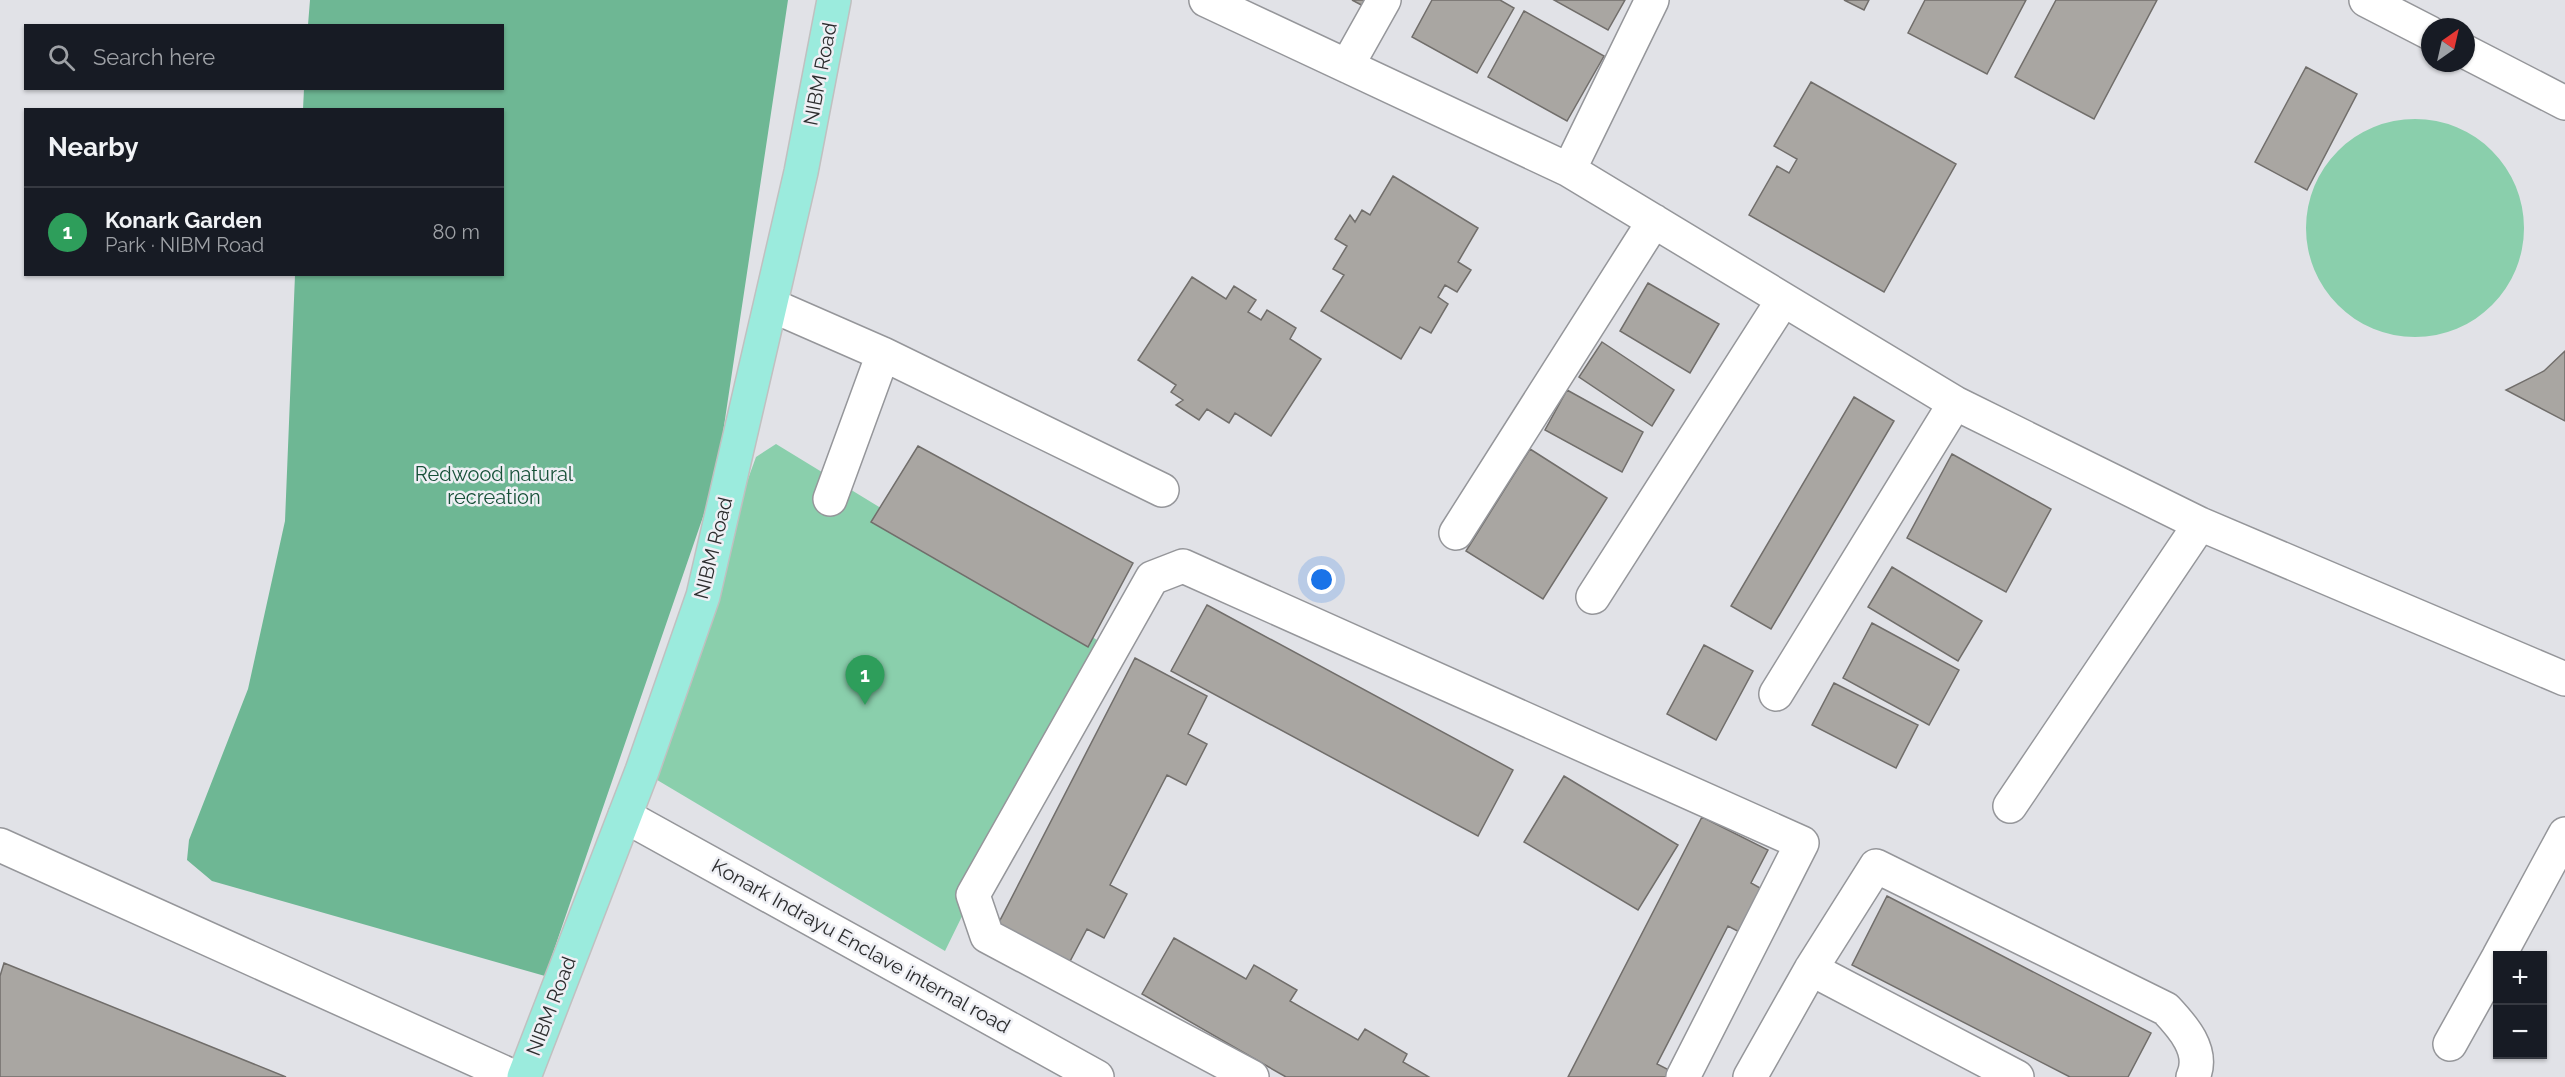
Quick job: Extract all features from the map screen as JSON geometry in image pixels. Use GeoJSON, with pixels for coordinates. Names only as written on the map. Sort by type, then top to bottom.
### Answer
{"type":"FeatureCollection","features":[{"type":"Feature","properties":{"kind":"main road","name":"NIBM Road"},"geometry":{"type":"LineString","coordinates":[[524,1077],[625,816],[703,596],[801,172],[834,0]]}},
{"type":"Feature","properties":{"kind":"street"},"geometry":{"type":"LineString","coordinates":[[1206,0],[1569,170],[1955,403],[2200,524],[2565,679]]}},
{"type":"Feature","properties":{"kind":"street"},"geometry":{"type":"LineString","coordinates":[[1347,66],[1384,0]]}},
{"type":"Feature","properties":{"kind":"street"},"geometry":{"type":"LineString","coordinates":[[1569,170],[1652,0]]}},
{"type":"Feature","properties":{"kind":"street"},"geometry":{"type":"LineString","coordinates":[[2366,0],[2421,28]]}},
{"type":"Feature","properties":{"kind":"street"},"geometry":{"type":"LineString","coordinates":[[2475,57],[2565,103]]}},
{"type":"Feature","properties":{"kind":"street"},"geometry":{"type":"LineString","coordinates":[[1456,533],[1654,221]]}},
{"type":"Feature","properties":{"kind":"street"},"geometry":{"type":"LineString","coordinates":[[1593,597],[1783,300]]}},
{"type":"Feature","properties":{"kind":"street"},"geometry":{"type":"LineString","coordinates":[[771,305],[883,354],[1162,490]]}},
{"type":"Feature","properties":{"kind":"street"},"geometry":{"type":"LineString","coordinates":[[830,499],[883,354]]}},
{"type":"Feature","properties":{"kind":"street"},"geometry":{"type":"LineString","coordinates":[[1776,694],[1955,403]]}},
{"type":"Feature","properties":{"kind":"street"},"geometry":{"type":"LineString","coordinates":[[2010,806],[2200,524]]}},
{"type":"Feature","properties":{"kind":"street"},"geometry":{"type":"LineString","coordinates":[[1252,1077],[987,936],[973,895],[1152,578],[1183,566],[1802,843],[1683,1077]]}},
{"type":"Feature","properties":{"kind":"street","name":"Konark Indrayu Enclave internal road"},"geometry":{"type":"LineString","coordinates":[[625,816],[1097,1077]]}},
{"type":"Feature","properties":{"kind":"street"},"geometry":{"type":"LineString","coordinates":[[2501,951],[2565,834]]}},
{"type":"Feature","properties":{"kind":"street"},"geometry":{"type":"LineString","coordinates":[[0,845],[514,1077]]}},
{"type":"Feature","properties":{"kind":"street"},"geometry":{"type":"LineString","coordinates":[[1750,1077],[1811,969],[1876,866],[2166,1009],[2184,1028],[2195,1050],[2198,1076]]}},
{"type":"Feature","properties":{"kind":"street"},"geometry":{"type":"LineString","coordinates":[[2450,1044],[2493,966]]}},
{"type":"Feature","properties":{"kind":"street"},"geometry":{"type":"LineString","coordinates":[[1811,969],[2017,1077]]}},
{"type":"Feature","properties":{"kind":"green space","name":"Redwood natural recreation"},"geometry":{"type":"Polygon","coordinates":[[[310,0],[788,0],[716,479],[545,976],[212,881],[187,860],[189,840],[248,689],[285,521],[295,276],[504,276],[504,108],[303,108],[304,90],[504,90],[504,24],[308,24],[310,0]]]}},
{"type":"Feature","properties":{"kind":"green space"},"geometry":{"type":"Polygon","coordinates":[[[2415,119],[2436,121],[2457,127],[2492,151],[2516,186],[2522,207],[2524,228],[2522,249],[2516,270],[2492,305],[2457,329],[2436,335],[2415,337],[2394,335],[2373,329],[2338,305],[2314,270],[2308,249],[2306,228],[2308,207],[2314,186],[2338,151],[2373,127],[2394,121],[2415,119]]]}},
{"type":"Feature","properties":{"kind":"green space"},"geometry":{"type":"Polygon","coordinates":[[[776,444],[1097,640],[945,951],[642,771],[756,457],[776,444]]]}},
{"type":"Feature","properties":{"kind":"building"},"geometry":{"type":"Polygon","coordinates":[[[1352,0],[1372,0],[1367,8],[1352,0]]]}},
{"type":"Feature","properties":{"kind":"building"},"geometry":{"type":"Polygon","coordinates":[[[1432,0],[1500,0],[1514,8],[1477,73],[1412,37],[1432,0]]]}},
{"type":"Feature","properties":{"kind":"building"},"geometry":{"type":"Polygon","coordinates":[[[1554,0],[1625,0],[1608,30],[1554,0]]]}},
{"type":"Feature","properties":{"kind":"building"},"geometry":{"type":"Polygon","coordinates":[[[1844,0],[1869,0],[1864,10],[1844,0]]]}},
{"type":"Feature","properties":{"kind":"building"},"geometry":{"type":"Polygon","coordinates":[[[1925,0],[2026,0],[1987,74],[1908,33],[1925,0]]]}},
{"type":"Feature","properties":{"kind":"building"},"geometry":{"type":"Polygon","coordinates":[[[2056,0],[2157,0],[2094,119],[2015,77],[2056,0]]]}},
{"type":"Feature","properties":{"kind":"building"},"geometry":{"type":"Polygon","coordinates":[[[1524,11],[1604,56],[1567,121],[1488,77],[1524,11]]]}},
{"type":"Feature","properties":{"kind":"building"},"geometry":{"type":"Polygon","coordinates":[[[2306,67],[2357,94],[2307,190],[2255,162],[2306,67]]]}},
{"type":"Feature","properties":{"kind":"building"},"geometry":{"type":"Polygon","coordinates":[[[1811,82],[1956,164],[1884,292],[1749,215],[1777,166],[1789,173],[1797,159],[1774,146],[1811,82]]]}},
{"type":"Feature","properties":{"kind":"building"},"geometry":{"type":"Polygon","coordinates":[[[1393,176],[1478,228],[1458,262],[1471,270],[1457,292],[1445,285],[1438,297],[1448,304],[1431,333],[1420,327],[1401,359],[1321,311],[1344,275],[1333,269],[1347,246],[1335,239],[1350,215],[1355,222],[1362,210],[1370,215],[1393,176]]]}},
{"type":"Feature","properties":{"kind":"building"},"geometry":{"type":"Polygon","coordinates":[[[1192,277],[1226,299],[1234,286],[1256,300],[1248,312],[1261,320],[1267,310],[1296,328],[1290,339],[1321,359],[1271,436],[1235,413],[1229,423],[1207,409],[1199,420],[1176,405],[1183,400],[1171,392],[1176,385],[1138,360],[1192,277]]]}},
{"type":"Feature","properties":{"kind":"building"},"geometry":{"type":"Polygon","coordinates":[[[1648,283],[1719,324],[1690,373],[1620,331],[1648,283]]]}},
{"type":"Feature","properties":{"kind":"building"},"geometry":{"type":"Polygon","coordinates":[[[1602,342],[1674,390],[1652,426],[1579,377],[1602,342]]]}},
{"type":"Feature","properties":{"kind":"building"},"geometry":{"type":"Polygon","coordinates":[[[2565,351],[2565,421],[2506,390],[2544,371],[2565,351]]]}},
{"type":"Feature","properties":{"kind":"building"},"geometry":{"type":"Polygon","coordinates":[[[1567,390],[1643,432],[1622,472],[1545,430],[1567,390]]]}},
{"type":"Feature","properties":{"kind":"building"},"geometry":{"type":"Polygon","coordinates":[[[1854,397],[1894,421],[1771,629],[1731,606],[1854,397]]]}},
{"type":"Feature","properties":{"kind":"building"},"geometry":{"type":"Polygon","coordinates":[[[918,446],[1133,563],[1088,647],[871,522],[918,446]]]}},
{"type":"Feature","properties":{"kind":"building"},"geometry":{"type":"Polygon","coordinates":[[[1530,449],[1607,498],[1543,599],[1466,551],[1530,449]]]}},
{"type":"Feature","properties":{"kind":"building"},"geometry":{"type":"Polygon","coordinates":[[[1952,454],[2051,509],[2006,592],[1907,538],[1952,454]]]}},
{"type":"Feature","properties":{"kind":"building"},"geometry":{"type":"Polygon","coordinates":[[[1892,567],[1982,621],[1958,661],[1868,607],[1892,567]]]}},
{"type":"Feature","properties":{"kind":"building"},"geometry":{"type":"Polygon","coordinates":[[[1207,605],[1513,770],[1478,836],[1171,671],[1207,605]]]}},
{"type":"Feature","properties":{"kind":"building"},"geometry":{"type":"Polygon","coordinates":[[[1872,623],[1959,670],[1929,725],[1843,678],[1872,623]]]}},
{"type":"Feature","properties":{"kind":"building"},"geometry":{"type":"Polygon","coordinates":[[[1704,645],[1753,671],[1716,740],[1667,714],[1704,645]]]}},
{"type":"Feature","properties":{"kind":"building"},"geometry":{"type":"Polygon","coordinates":[[[1135,658],[1207,696],[1188,734],[1207,744],[1186,785],[1167,775],[1110,885],[1127,894],[1104,938],[1087,929],[1067,967],[995,930],[1135,658]]]}},
{"type":"Feature","properties":{"kind":"building"},"geometry":{"type":"Polygon","coordinates":[[[1834,683],[1918,725],[1896,768],[1812,725],[1834,683]]]}},
{"type":"Feature","properties":{"kind":"building"},"geometry":{"type":"Polygon","coordinates":[[[1564,776],[1678,845],[1638,910],[1524,842],[1564,776]]]}},
{"type":"Feature","properties":{"kind":"building"},"geometry":{"type":"Polygon","coordinates":[[[1702,817],[1768,850],[1751,883],[1769,893],[1747,936],[1728,926],[1657,1064],[1671,1071],[1668,1077],[1568,1077],[1702,817]]]}},
{"type":"Feature","properties":{"kind":"building"},"geometry":{"type":"Polygon","coordinates":[[[1887,896],[2151,1033],[2128,1077],[2070,1077],[1852,965],[1887,896]]]}},
{"type":"Feature","properties":{"kind":"building"},"geometry":{"type":"Polygon","coordinates":[[[1174,938],[1246,979],[1254,965],[1297,990],[1290,1001],[1358,1040],[1365,1029],[1407,1054],[1403,1062],[1429,1077],[1286,1077],[1142,994],[1174,938]]]}},
{"type":"Feature","properties":{"kind":"building"},"geometry":{"type":"Polygon","coordinates":[[[4,963],[286,1077],[0,1077],[0,976],[4,963]]]}},
{"type":"Feature","properties":{"kind":"place","name":"Konark Garden"},"geometry":{"type":"Point","coordinates":[865,705]}}]}
